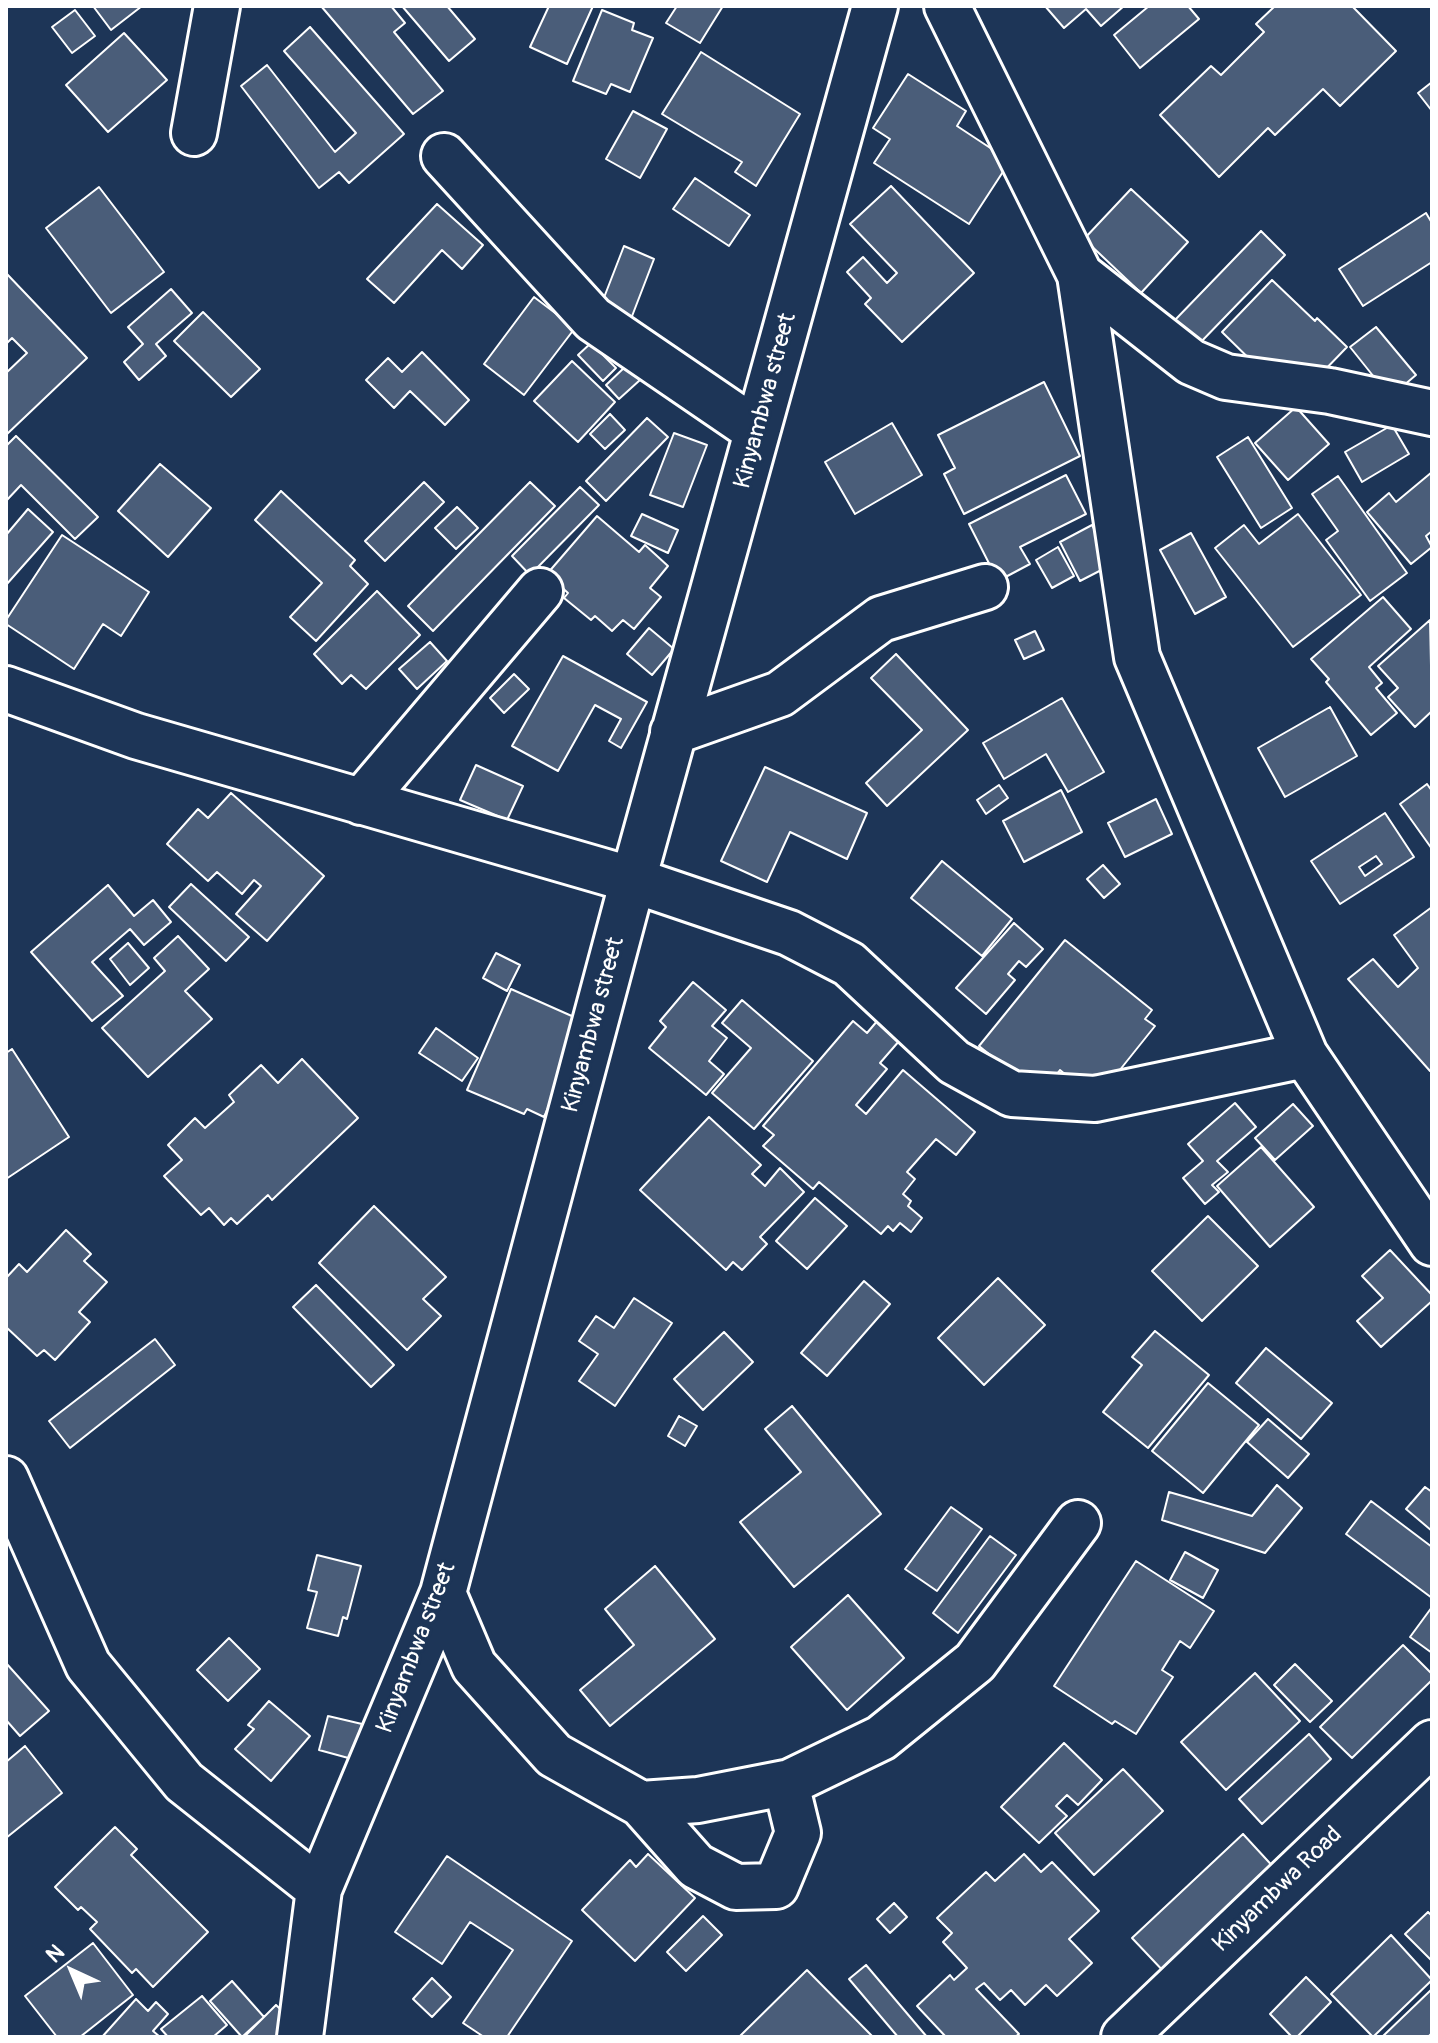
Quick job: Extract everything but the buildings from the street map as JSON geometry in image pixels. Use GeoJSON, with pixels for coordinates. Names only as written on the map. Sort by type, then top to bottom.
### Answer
{"type":"FeatureCollection","features":[{"type":"Feature","properties":{"kind":"street"},"geometry":{"type":"LineString","coordinates":[[194,133],[217,6]]}},
{"type":"Feature","properties":{"kind":"street","name":"Kinyambwa street"},"geometry":{"type":"LineString","coordinates":[[300,2037],[319,1889],[443,1593],[673,732],[875,6]]}},
{"type":"Feature","properties":{"kind":"street"},"geometry":{"type":"LineString","coordinates":[[947,6],[1080,275],[1137,657],[1305,1055],[1432,1243]]}},
{"type":"Feature","properties":{"kind":"street"},"geometry":{"type":"LineString","coordinates":[[444,156],[593,319],[757,431]]}},
{"type":"Feature","properties":{"kind":"street"},"geometry":{"type":"LineString","coordinates":[[1080,275],[1191,362],[1226,377],[1330,391],[1432,413]]}},
{"type":"Feature","properties":{"kind":"street"},"geometry":{"type":"LineString","coordinates":[[673,732],[780,694],[881,619],[985,587]]}},
{"type":"Feature","properties":{"kind":"street"},"geometry":{"type":"LineString","coordinates":[[361,802],[540,591]]}},
{"type":"Feature","properties":{"kind":"street"},"geometry":{"type":"LineString","coordinates":[[6,689],[136,736],[633,880],[789,933],[849,964],[954,1062],[1012,1094],[1095,1099],[1305,1055]]}},
{"type":"Feature","properties":{"kind":"street"},"geometry":{"type":"LineString","coordinates":[[6,1479],[88,1665],[184,1782],[319,1889]]}},
{"type":"Feature","properties":{"kind":"street"},"geometry":{"type":"LineString","coordinates":[[641,1804],[698,1800],[790,1782],[881,1738],[975,1662],[1078,1523]]}},
{"type":"Feature","properties":{"kind":"street"},"geometry":{"type":"LineString","coordinates":[[443,1593],[474,1666],[554,1755],[641,1804],[696,1866],[736,1887],[776,1886],[798,1833],[789,1796],[790,1782]]}},
{"type":"Feature","properties":{"kind":"street","name":"Kinyambwa Road"},"geometry":{"type":"LineString","coordinates":[[1124,2037],[1432,1743]]}}]}
